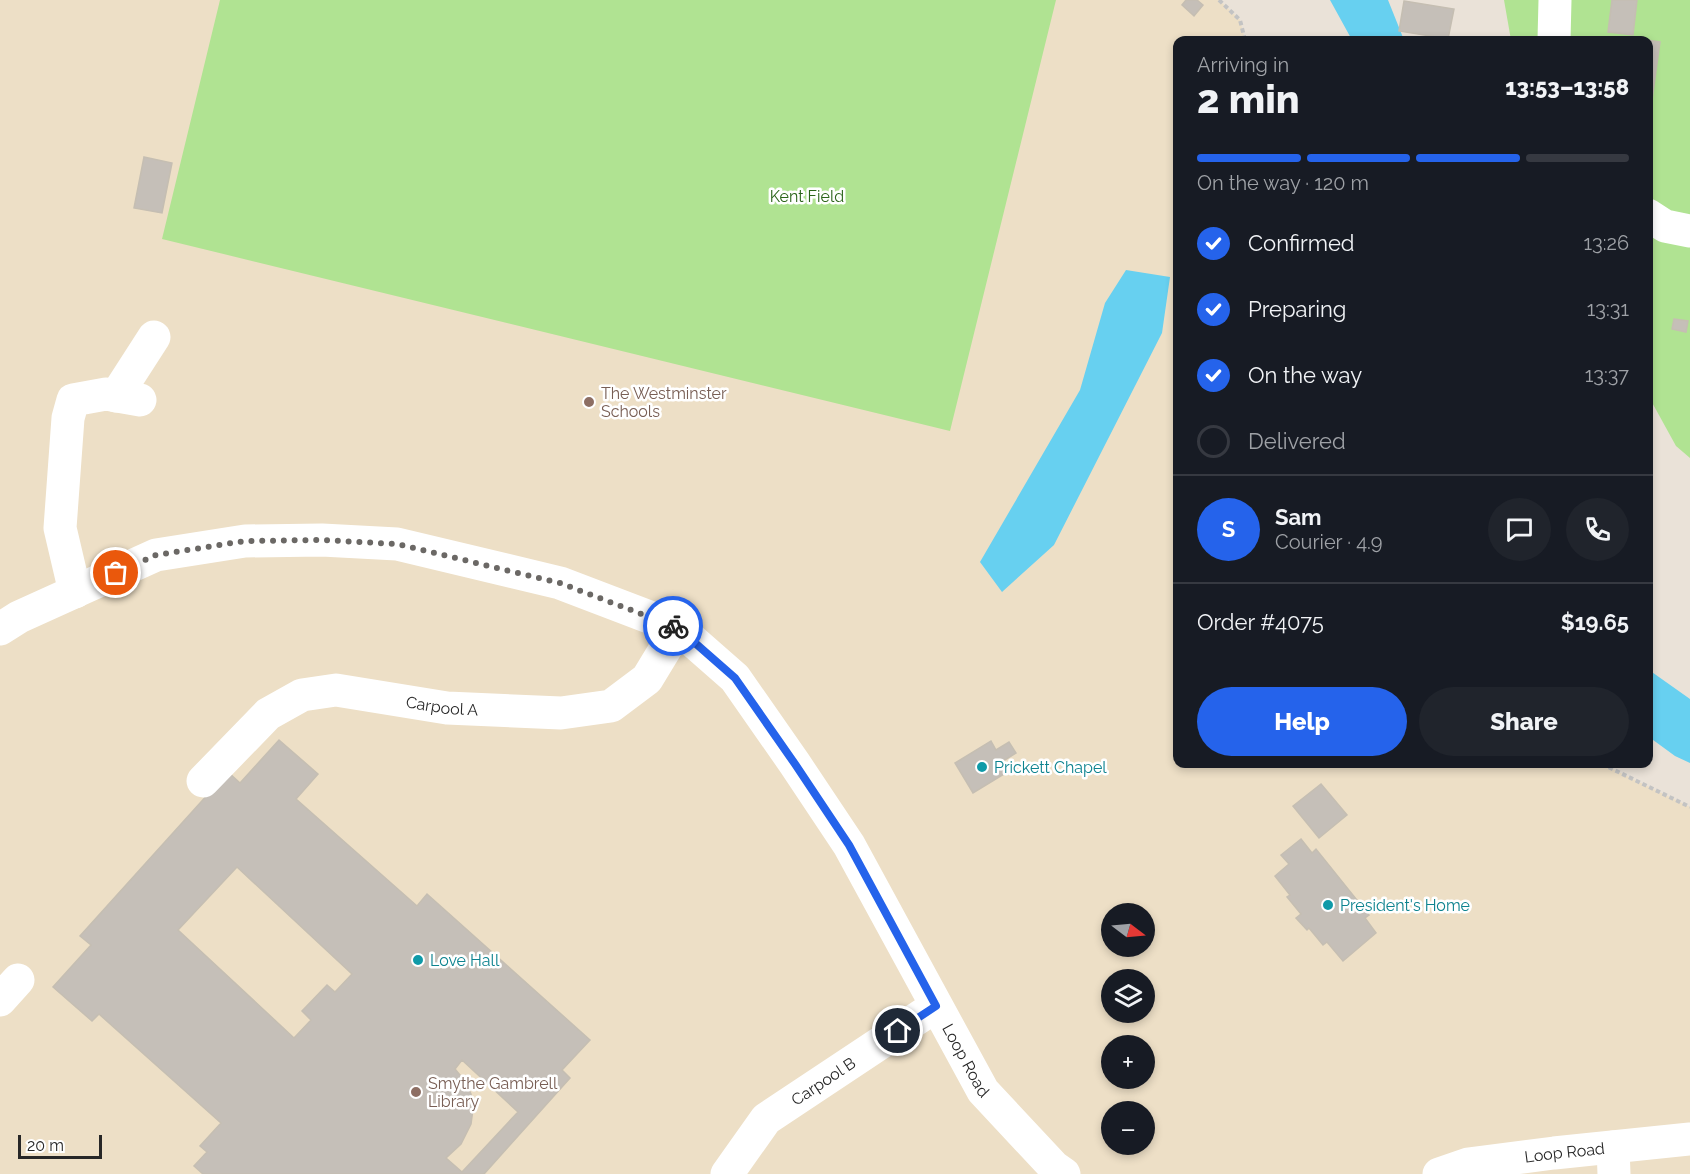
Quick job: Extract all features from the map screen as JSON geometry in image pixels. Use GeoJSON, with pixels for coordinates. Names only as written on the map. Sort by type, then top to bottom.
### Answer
{"type":"FeatureCollection","features":[{"type":"Feature","properties":{"kind":"street"},"geometry":{"type":"LineString","coordinates":[[1554,36],[1555,0]]}},
{"type":"Feature","properties":{"kind":"street"},"geometry":{"type":"LineString","coordinates":[[1653,218],[1665,226],[1690,231]]}},
{"type":"Feature","properties":{"kind":"street"},"geometry":{"type":"LineString","coordinates":[[75,592],[60,528],[68,418],[74,400],[106,394],[128,398],[154,337]]}},
{"type":"Feature","properties":{"kind":"street","name":"Loop Road"},"geometry":{"type":"LineString","coordinates":[[0,629],[19,617],[156,555],[245,541],[322,540],[397,544],[560,583],[678,628],[735,678],[849,845],[983,1091],[1054,1167],[1064,1174]]}},
{"type":"Feature","properties":{"kind":"street","name":"Carpool A"},"geometry":{"type":"LineString","coordinates":[[203,781],[268,714],[303,695],[336,690],[447,708],[561,713],[611,706],[647,679],[678,628]]}},
{"type":"Feature","properties":{"kind":"street","name":"Carpool B"},"geometry":{"type":"LineString","coordinates":[[727,1174],[766,1119],[936,1006]]}},
{"type":"Feature","properties":{"kind":"street","name":"Loop Road"},"geometry":{"type":"LineString","coordinates":[[1439,1174],[1468,1164],[1511,1167],[1613,1160],[1690,1139]]}},
{"type":"Feature","properties":{"kind":"path"},"geometry":{"type":"LineString","coordinates":[[1219,0],[1240,20],[1244,36]]}},
{"type":"Feature","properties":{"kind":"path"},"geometry":{"type":"LineString","coordinates":[[1610,768],[1690,807]]}},
{"type":"Feature","properties":{"kind":"shaded area","name":"The Westminster Schools"},"geometry":{"type":"Polygon","coordinates":[[[0,0],[1219,0],[1240,20],[1244,36],[1173,36],[1173,768],[1610,768],[1690,807],[1690,1174],[0,1174],[0,0]]]}},
{"type":"Feature","properties":{"kind":"green space","name":"Kent Field"},"geometry":{"type":"Polygon","coordinates":[[[220,0],[1056,0],[950,431],[162,239],[220,0]]]}},
{"type":"Feature","properties":{"kind":"green space"},"geometry":{"type":"Polygon","coordinates":[[[1504,0],[1690,0],[1690,458],[1676,446],[1653,404],[1653,36],[1510,36],[1504,0]]]}},
{"type":"Feature","properties":{"kind":"water"},"geometry":{"type":"Polygon","coordinates":[[[1330,0],[1388,0],[1402,36],[1350,36],[1330,0]]]}},
{"type":"Feature","properties":{"kind":"water"},"geometry":{"type":"Polygon","coordinates":[[[1126,270],[1170,277],[1162,333],[1054,545],[1002,592],[980,562],[1080,390],[1105,303],[1126,270]]]}},
{"type":"Feature","properties":{"kind":"water"},"geometry":{"type":"Polygon","coordinates":[[[1653,673],[1690,699],[1690,763],[1675,756],[1653,740],[1653,673]]]}},
{"type":"Feature","properties":{"kind":"building"},"geometry":{"type":"Polygon","coordinates":[[[1186,0],[1197,0],[1203,5],[1194,16],[1182,5],[1186,0]]]}},
{"type":"Feature","properties":{"kind":"building"},"geometry":{"type":"Polygon","coordinates":[[[1612,0],[1637,0],[1633,35],[1608,32],[1612,0]]]}},
{"type":"Feature","properties":{"kind":"building"},"geometry":{"type":"Polygon","coordinates":[[[1404,1],[1454,9],[1449,36],[1430,36],[1399,31],[1404,1]]]}},
{"type":"Feature","properties":{"kind":"building"},"geometry":{"type":"Polygon","coordinates":[[[1653,41],[1660,42],[1653,93],[1653,41]]]}},
{"type":"Feature","properties":{"kind":"building"},"geometry":{"type":"Polygon","coordinates":[[[144,157],[172,163],[162,213],[134,208],[144,157]]]}},
{"type":"Feature","properties":{"kind":"building"},"geometry":{"type":"Polygon","coordinates":[[[1674,319],[1688,321],[1686,332],[1672,329],[1674,319]]]}},
{"type":"Feature","properties":{"kind":"building","name":"Love Hall"},"geometry":{"type":"Polygon","coordinates":[[[279,740],[318,774],[296,799],[417,906],[427,894],[590,1040],[562,1070],[570,1078],[484,1174],[203,1174],[194,1166],[207,1152],[200,1146],[221,1123],[99,1014],[92,1021],[53,987],[91,945],[80,936],[228,772],[240,783],[279,740]],[[237,867],[178,930],[294,1038],[311,1020],[302,1011],[327,985],[335,992],[352,974],[237,867]],[[462,1060],[455,1069],[471,1094],[473,1109],[471,1124],[461,1144],[446,1158],[462,1172],[518,1112],[462,1060]]]}},
{"type":"Feature","properties":{"kind":"building","name":"Prickett Chapel"},"geometry":{"type":"Polygon","coordinates":[[[991,741],[996,750],[1009,742],[1016,753],[1003,761],[1009,771],[973,793],[955,763],[991,741]]]}},
{"type":"Feature","properties":{"kind":"building"},"geometry":{"type":"Polygon","coordinates":[[[1321,784],[1347,815],[1319,838],[1293,806],[1321,784]]]}},
{"type":"Feature","properties":{"kind":"building","name":"President's Home"},"geometry":{"type":"Polygon","coordinates":[[[1301,839],[1312,853],[1316,849],[1369,915],[1365,918],[1376,933],[1343,961],[1327,942],[1323,945],[1309,928],[1307,930],[1296,918],[1301,914],[1287,897],[1290,895],[1275,876],[1289,864],[1281,855],[1301,839]]]}},
{"type":"Feature","properties":{"kind":"way so far"},"geometry":{"type":"LineString","coordinates":[[116,573],[156,555],[245,541],[322,540],[397,544],[560,583],[673,626]]}},
{"type":"Feature","properties":{"kind":"place","name":"The Westminster Schools"},"geometry":{"type":"Point","coordinates":[589,402]}},
{"type":"Feature","properties":{"kind":"place","name":"Prickett Chapel"},"geometry":{"type":"Point","coordinates":[982,767]}},
{"type":"Feature","properties":{"kind":"place","name":"President's Home"},"geometry":{"type":"Point","coordinates":[1328,905]}},
{"type":"Feature","properties":{"kind":"place","name":"Love Hall"},"geometry":{"type":"Point","coordinates":[418,960]}},
{"type":"Feature","properties":{"kind":"place","name":"Smythe Gambrell Library"},"geometry":{"type":"Point","coordinates":[416,1092]}},
{"type":"Feature","properties":{"kind":"route"},"geometry":{"type":"LineString","coordinates":[[673,626],[735,678],[849,845],[936,1006],[898,1031]]}}]}
